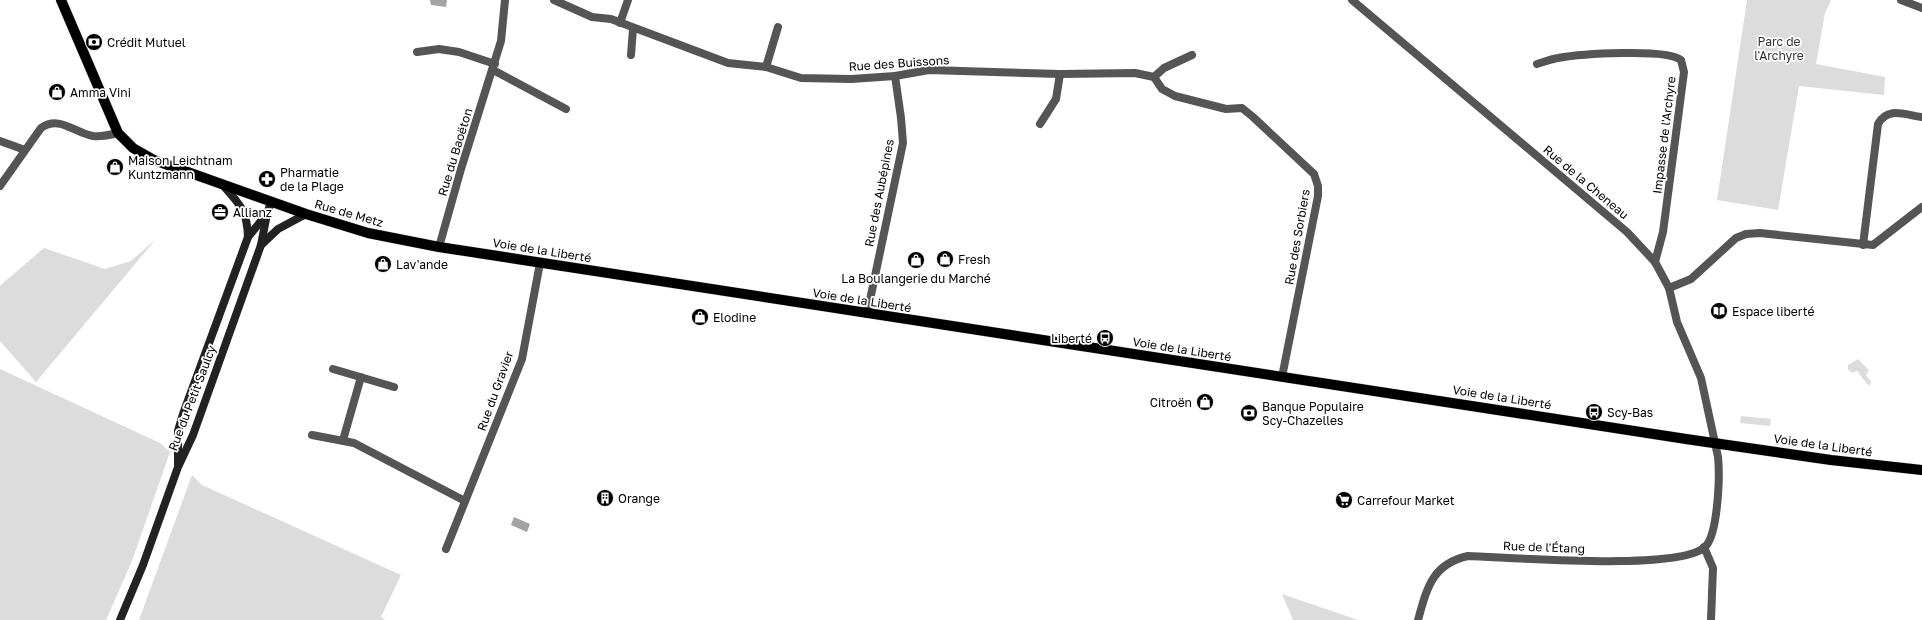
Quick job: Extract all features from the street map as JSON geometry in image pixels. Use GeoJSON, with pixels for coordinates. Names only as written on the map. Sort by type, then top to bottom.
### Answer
{"type":"FeatureCollection","features":[{"type":"Feature","properties":{"kind":"main road"},"geometry":{"type":"LineString","coordinates":[[61,0],[118,133]]}},
{"type":"Feature","properties":{"kind":"main road","name":"Rue de Metz"},"geometry":{"type":"LineString","coordinates":[[118,133],[133,148],[154,160],[271,202],[368,233],[439,247]]}},
{"type":"Feature","properties":{"kind":"main road","name":"Rue du Petit Saulcy"},"geometry":{"type":"LineString","coordinates":[[222,184],[241,207],[247,220],[248,237]]}},
{"type":"Feature","properties":{"kind":"main road","name":"Rue du Petit Saulcy"},"geometry":{"type":"LineString","coordinates":[[178,467],[193,435],[261,245],[271,202]]}},
{"type":"Feature","properties":{"kind":"main road","name":"Rue du Petit Saulcy"},"geometry":{"type":"LineString","coordinates":[[178,467],[178,432],[183,414],[248,237],[267,214]]}},
{"type":"Feature","properties":{"kind":"main road","name":"Rue du Petit Saulcy"},"geometry":{"type":"LineString","coordinates":[[261,245],[278,229],[306,214]]}},
{"type":"Feature","properties":{"kind":"main road","name":"Voie de la Liberté"},"geometry":{"type":"LineString","coordinates":[[439,247],[867,314],[1716,443],[1922,470]]}},
{"type":"Feature","properties":{"kind":"main road"},"geometry":{"type":"LineString","coordinates":[[120,620],[143,565],[178,467]]}},
{"type":"Feature","properties":{"kind":"street","name":"Rue du Baoëton"},"geometry":{"type":"LineString","coordinates":[[439,247],[461,169],[501,41],[505,0]]}},
{"type":"Feature","properties":{"kind":"street","name":"Rue des Buissons"},"geometry":{"type":"LineString","coordinates":[[554,0],[592,17],[611,19],[633,29],[728,63],[766,67],[801,78],[851,79],[895,76],[929,70],[1060,74],[1135,73],[1154,78]]}},
{"type":"Feature","properties":{"kind":"street"},"geometry":{"type":"LineString","coordinates":[[620,23],[628,0]]}},
{"type":"Feature","properties":{"kind":"street","name":"Rue de la Cheneau"},"geometry":{"type":"LineString","coordinates":[[1352,0],[1627,232],[1655,262],[1669,288],[1677,322],[1701,378],[1716,443],[1719,468],[1714,528],[1711,540],[1704,547]]}},
{"type":"Feature","properties":{"kind":"street"},"geometry":{"type":"LineString","coordinates":[[1901,0],[1922,8]]}},
{"type":"Feature","properties":{"kind":"street"},"geometry":{"type":"LineString","coordinates":[[766,67],[778,27]]}},
{"type":"Feature","properties":{"kind":"street"},"geometry":{"type":"LineString","coordinates":[[631,55],[633,29]]}},
{"type":"Feature","properties":{"kind":"street"},"geometry":{"type":"LineString","coordinates":[[417,52],[439,49],[459,52],[494,67],[566,109]]}},
{"type":"Feature","properties":{"kind":"street","name":"Impasse de l'Archyre"},"geometry":{"type":"LineString","coordinates":[[1538,64],[1558,58],[1644,52],[1672,56],[1681,60],[1684,72],[1676,141],[1664,232],[1655,262]]}},
{"type":"Feature","properties":{"kind":"street"},"geometry":{"type":"LineString","coordinates":[[1154,78],[1164,68],[1192,55]]}},
{"type":"Feature","properties":{"kind":"street"},"geometry":{"type":"LineString","coordinates":[[1040,124],[1056,99],[1060,74]]}},
{"type":"Feature","properties":{"kind":"street","name":"Rue des Aubépines"},"geometry":{"type":"LineString","coordinates":[[867,314],[903,143],[895,76]]}},
{"type":"Feature","properties":{"kind":"street","name":"Rue des Sorbiers"},"geometry":{"type":"LineString","coordinates":[[1154,78],[1162,89],[1175,96],[1226,108],[1242,108],[1308,169],[1316,180],[1318,196],[1282,377]]}},
{"type":"Feature","properties":{"kind":"street"},"geometry":{"type":"LineString","coordinates":[[1863,245],[1878,124],[1882,116],[1891,113],[1922,117]]}},
{"type":"Feature","properties":{"kind":"street"},"geometry":{"type":"LineString","coordinates":[[0,186],[41,128],[48,123],[57,123],[92,136],[105,136],[118,133]]}},
{"type":"Feature","properties":{"kind":"street"},"geometry":{"type":"LineString","coordinates":[[0,141],[25,150]]}},
{"type":"Feature","properties":{"kind":"street"},"geometry":{"type":"LineString","coordinates":[[1669,288],[1690,279],[1736,238],[1746,234],[1760,233],[1873,245],[1922,207]]}},
{"type":"Feature","properties":{"kind":"street","name":"Rue du Gravier"},"geometry":{"type":"LineString","coordinates":[[446,549],[522,359],[540,263]]}},
{"type":"Feature","properties":{"kind":"street"},"geometry":{"type":"LineString","coordinates":[[333,369],[394,387]]}},
{"type":"Feature","properties":{"kind":"street"},"geometry":{"type":"LineString","coordinates":[[343,440],[361,377]]}},
{"type":"Feature","properties":{"kind":"street"},"geometry":{"type":"LineString","coordinates":[[312,435],[354,443],[465,501]]}},
{"type":"Feature","properties":{"kind":"street"},"geometry":{"type":"LineString","coordinates":[[1704,547],[1713,568],[1711,620]]}},
{"type":"Feature","properties":{"kind":"street","name":"Rue de l'Étang"},"geometry":{"type":"LineString","coordinates":[[1418,620],[1427,590],[1436,574],[1442,566],[1458,558],[1468,556],[1607,562],[1676,558],[1692,554],[1704,547]]}},
{"type":"Feature","properties":{"kind":"green space","name":"Parc de l'Archyre"},"geometry":{"type":"Polygon","coordinates":[[[1747,0],[1831,0],[1825,13],[1816,64],[1885,77],[1884,95],[1799,86],[1778,210],[1717,200],[1747,0]]]}},
{"type":"Feature","properties":{"kind":"green space"},"geometry":{"type":"Polygon","coordinates":[[[156,239],[36,382],[0,341],[0,286],[44,248],[105,269],[131,261],[156,239]]]}},
{"type":"Feature","properties":{"kind":"green space"},"geometry":{"type":"Polygon","coordinates":[[[1858,359],[1869,370],[1866,375],[1871,382],[1870,385],[1867,384],[1857,371],[1852,373],[1848,369],[1848,365],[1858,359]]]}},
{"type":"Feature","properties":{"kind":"green space"},"geometry":{"type":"Polygon","coordinates":[[[0,369],[160,443],[170,452],[132,561],[106,620],[0,620],[0,369]]]}},
{"type":"Feature","properties":{"kind":"green space"},"geometry":{"type":"Polygon","coordinates":[[[1741,416],[1771,419],[1770,426],[1740,423],[1741,416]]]}},
{"type":"Feature","properties":{"kind":"green space"},"geometry":{"type":"Polygon","coordinates":[[[192,475],[202,485],[401,575],[381,617],[385,620],[139,620],[192,475]]]}},
{"type":"Feature","properties":{"kind":"green space"},"geometry":{"type":"Polygon","coordinates":[[[1282,594],[1358,620],[1293,620],[1282,594]]]}},
{"type":"Feature","properties":{"kind":"shaded area"},"geometry":{"type":"Polygon","coordinates":[[[430,0],[447,0],[446,7],[431,5],[430,0]]]}},
{"type":"Feature","properties":{"kind":"shaded area"},"geometry":{"type":"Polygon","coordinates":[[[514,517],[530,524],[527,532],[511,525],[514,517]]]}},
{"type":"Feature","properties":{"kind":"place","name":"Crédit Mutuel"},"geometry":{"type":"Point","coordinates":[94,42]}},
{"type":"Feature","properties":{"kind":"place","name":"Amma Vini"},"geometry":{"type":"Point","coordinates":[57,92]}},
{"type":"Feature","properties":{"kind":"place","name":"Maison Leichtnam Kuntzmann"},"geometry":{"type":"Point","coordinates":[115,167]}},
{"type":"Feature","properties":{"kind":"place","name":"Pharmatie de la Plage"},"geometry":{"type":"Point","coordinates":[267,179]}},
{"type":"Feature","properties":{"kind":"place","name":"Allianz"},"geometry":{"type":"Point","coordinates":[220,212]}},
{"type":"Feature","properties":{"kind":"place","name":"Fresh"},"geometry":{"type":"Point","coordinates":[945,259]}},
{"type":"Feature","properties":{"kind":"place","name":"La Boulangerie du Marché"},"geometry":{"type":"Point","coordinates":[916,260]}},
{"type":"Feature","properties":{"kind":"place","name":"Lav'ande"},"geometry":{"type":"Point","coordinates":[383,264]}},
{"type":"Feature","properties":{"kind":"place","name":"Espace liberté"},"geometry":{"type":"Point","coordinates":[1719,311]}},
{"type":"Feature","properties":{"kind":"place","name":"Elodine"},"geometry":{"type":"Point","coordinates":[700,317]}},
{"type":"Feature","properties":{"kind":"place","name":"Liberté"},"geometry":{"type":"Point","coordinates":[1105,338]}},
{"type":"Feature","properties":{"kind":"place","name":"Citroën"},"geometry":{"type":"Point","coordinates":[1205,402]}},
{"type":"Feature","properties":{"kind":"place","name":"Scy-Bas"},"geometry":{"type":"Point","coordinates":[1594,412]}},
{"type":"Feature","properties":{"kind":"place","name":"Banque Populaire Scy-Chazelles"},"geometry":{"type":"Point","coordinates":[1249,413]}},
{"type":"Feature","properties":{"kind":"place","name":"Orange"},"geometry":{"type":"Point","coordinates":[605,498]}},
{"type":"Feature","properties":{"kind":"place","name":"Carrefour Market"},"geometry":{"type":"Point","coordinates":[1344,500]}}]}
